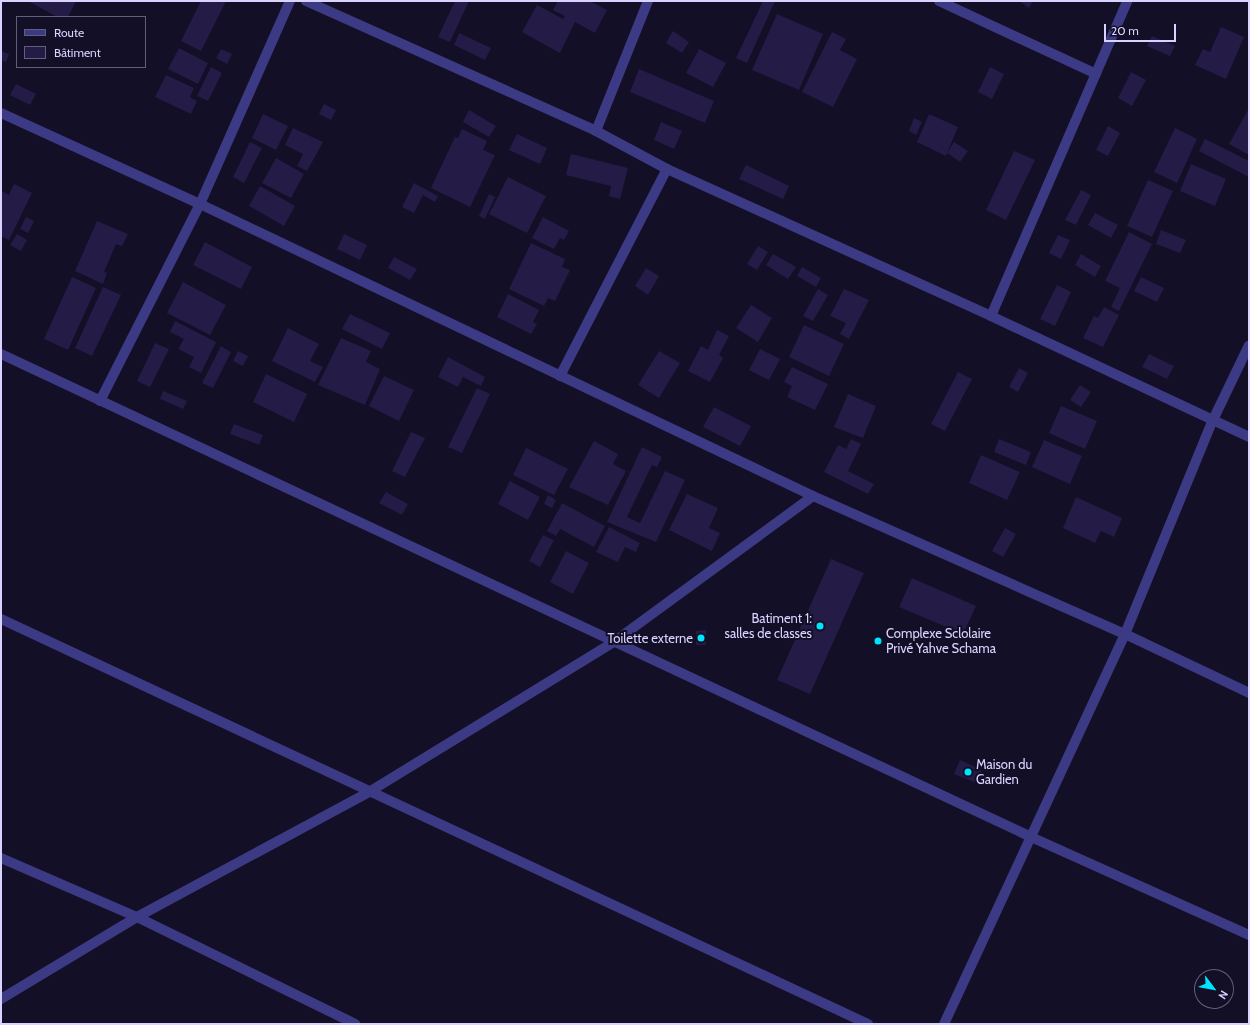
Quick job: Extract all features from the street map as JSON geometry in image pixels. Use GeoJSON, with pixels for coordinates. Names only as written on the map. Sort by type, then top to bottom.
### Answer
{"type":"FeatureCollection","features":[{"type":"Feature","properties":{"kind":"street"},"geometry":{"type":"LineString","coordinates":[[100,401],[200,204],[290,1]]}},
{"type":"Feature","properties":{"kind":"street"},"geometry":{"type":"LineString","coordinates":[[306,1],[596,131],[667,169],[991,316],[1212,422],[1249,437]]}},
{"type":"Feature","properties":{"kind":"street"},"geometry":{"type":"LineString","coordinates":[[596,131],[648,1]]}},
{"type":"Feature","properties":{"kind":"street"},"geometry":{"type":"LineString","coordinates":[[939,1],[1096,74]]}},
{"type":"Feature","properties":{"kind":"street"},"geometry":{"type":"LineString","coordinates":[[991,316],[1127,1]]}},
{"type":"Feature","properties":{"kind":"street"},"geometry":{"type":"LineString","coordinates":[[1,113],[200,204],[813,496],[1125,634],[1249,692]]}},
{"type":"Feature","properties":{"kind":"street"},"geometry":{"type":"LineString","coordinates":[[560,376],[667,169]]}},
{"type":"Feature","properties":{"kind":"street"},"geometry":{"type":"LineString","coordinates":[[944,1024],[1125,634],[1212,422],[1249,345]]}},
{"type":"Feature","properties":{"kind":"street"},"geometry":{"type":"LineString","coordinates":[[1,354],[1031,836],[1249,935]]}},
{"type":"Feature","properties":{"kind":"street"},"geometry":{"type":"LineString","coordinates":[[1,999],[137,917],[369,792],[615,641],[813,496]]}},
{"type":"Feature","properties":{"kind":"street"},"geometry":{"type":"LineString","coordinates":[[1,619],[868,1024]]}},
{"type":"Feature","properties":{"kind":"street"},"geometry":{"type":"LineString","coordinates":[[1,858],[137,917],[355,1024]]}},
{"type":"Feature","properties":{"kind":"building"},"geometry":{"type":"Polygon","coordinates":[[[28,1],[76,1],[68,16],[55,16],[28,1]]]}},
{"type":"Feature","properties":{"kind":"building"},"geometry":{"type":"Polygon","coordinates":[[[201,1],[226,1],[201,51],[181,41],[201,1]]]}},
{"type":"Feature","properties":{"kind":"building"},"geometry":{"type":"Polygon","coordinates":[[[455,1],[469,1],[450,42],[438,37],[455,1]]]}},
{"type":"Feature","properties":{"kind":"building"},"geometry":{"type":"Polygon","coordinates":[[[558,1],[590,1],[607,10],[595,33],[575,22],[560,53],[522,32],[537,5],[563,19],[565,16],[553,10],[558,1]]]}},
{"type":"Feature","properties":{"kind":"building"},"geometry":{"type":"Polygon","coordinates":[[[763,1],[775,1],[747,63],[736,58],[763,1]]]}},
{"type":"Feature","properties":{"kind":"building"},"geometry":{"type":"Polygon","coordinates":[[[1019,1],[1033,1],[1029,8],[1019,1]]]}},
{"type":"Feature","properties":{"kind":"building"},"geometry":{"type":"Polygon","coordinates":[[[777,14],[823,34],[799,90],[752,70],[777,14]]]}},
{"type":"Feature","properties":{"kind":"building"},"geometry":{"type":"Polygon","coordinates":[[[1221,27],[1244,37],[1226,79],[1195,65],[1203,49],[1210,52],[1221,27]]]}},
{"type":"Feature","properties":{"kind":"building"},"geometry":{"type":"Polygon","coordinates":[[[673,31],[689,42],[682,53],[666,43],[673,31]]]}},
{"type":"Feature","properties":{"kind":"building"},"geometry":{"type":"Polygon","coordinates":[[[832,32],[846,39],[840,50],[857,59],[833,107],[802,92],[832,32]]]}},
{"type":"Feature","properties":{"kind":"building"},"geometry":{"type":"Polygon","coordinates":[[[459,33],[491,48],[485,60],[454,45],[459,33]]]}},
{"type":"Feature","properties":{"kind":"building"},"geometry":{"type":"Polygon","coordinates":[[[1152,36],[1175,46],[1170,56],[1147,46],[1152,36]]]}},
{"type":"Feature","properties":{"kind":"building"},"geometry":{"type":"Polygon","coordinates":[[[179,48],[208,63],[198,84],[168,69],[179,48]]]}},
{"type":"Feature","properties":{"kind":"building"},"geometry":{"type":"Polygon","coordinates":[[[221,49],[232,54],[227,64],[216,58],[221,49]]]}},
{"type":"Feature","properties":{"kind":"building"},"geometry":{"type":"Polygon","coordinates":[[[699,49],[726,63],[713,87],[686,73],[699,49]]]}},
{"type":"Feature","properties":{"kind":"building"},"geometry":{"type":"Polygon","coordinates":[[[1,51],[9,54],[6,62],[1,60],[1,51]]]}},
{"type":"Feature","properties":{"kind":"building"},"geometry":{"type":"Polygon","coordinates":[[[211,67],[222,73],[208,101],[197,96],[211,67]]]}},
{"type":"Feature","properties":{"kind":"building"},"geometry":{"type":"Polygon","coordinates":[[[990,67],[1004,74],[992,99],[978,92],[990,67]]]}},
{"type":"Feature","properties":{"kind":"building"},"geometry":{"type":"Polygon","coordinates":[[[639,69],[714,101],[705,123],[630,92],[639,69]]]}},
{"type":"Feature","properties":{"kind":"building"},"geometry":{"type":"Polygon","coordinates":[[[1131,72],[1146,80],[1132,106],[1118,98],[1131,72]]]}},
{"type":"Feature","properties":{"kind":"building"},"geometry":{"type":"Polygon","coordinates":[[[166,75],[194,88],[190,97],[197,101],[191,114],[155,97],[166,75]]]}},
{"type":"Feature","properties":{"kind":"building"},"geometry":{"type":"Polygon","coordinates":[[[16,84],[36,94],[30,105],[10,95],[16,84]]]}},
{"type":"Feature","properties":{"kind":"building"},"geometry":{"type":"Polygon","coordinates":[[[324,104],[336,110],[331,120],[319,114],[324,104]]]}},
{"type":"Feature","properties":{"kind":"building"},"geometry":{"type":"Polygon","coordinates":[[[1249,108],[1249,155],[1229,144],[1249,108]]]}},
{"type":"Feature","properties":{"kind":"building"},"geometry":{"type":"Polygon","coordinates":[[[469,110],[496,126],[489,137],[463,122],[469,110]]]}},
{"type":"Feature","properties":{"kind":"building"},"geometry":{"type":"Polygon","coordinates":[[[263,114],[288,126],[276,150],[252,138],[263,114]]]}},
{"type":"Feature","properties":{"kind":"building"},"geometry":{"type":"Polygon","coordinates":[[[929,114],[958,127],[946,156],[917,142],[929,114]]]}},
{"type":"Feature","properties":{"kind":"building"},"geometry":{"type":"Polygon","coordinates":[[[914,118],[922,122],[916,135],[909,131],[914,118]]]}},
{"type":"Feature","properties":{"kind":"building"},"geometry":{"type":"Polygon","coordinates":[[[661,122],[682,131],[674,149],[654,140],[661,122]]]}},
{"type":"Feature","properties":{"kind":"building"},"geometry":{"type":"Polygon","coordinates":[[[1108,126],[1120,133],[1108,156],[1096,150],[1108,126]]]}},
{"type":"Feature","properties":{"kind":"building"},"geometry":{"type":"Polygon","coordinates":[[[293,128],[323,142],[307,171],[297,166],[303,154],[285,145],[293,128]]]}},
{"type":"Feature","properties":{"kind":"building"},"geometry":{"type":"Polygon","coordinates":[[[1175,128],[1197,139],[1177,183],[1154,172],[1175,128]]]}},
{"type":"Feature","properties":{"kind":"building"},"geometry":{"type":"Polygon","coordinates":[[[462,129],[487,141],[483,150],[495,155],[470,207],[431,188],[455,137],[458,138],[462,129]]]}},
{"type":"Feature","properties":{"kind":"building"},"geometry":{"type":"Polygon","coordinates":[[[517,134],[547,148],[540,164],[509,150],[517,134]]]}},
{"type":"Feature","properties":{"kind":"building"},"geometry":{"type":"Polygon","coordinates":[[[1205,139],[1249,161],[1249,177],[1199,151],[1205,139]]]}},
{"type":"Feature","properties":{"kind":"building"},"geometry":{"type":"Polygon","coordinates":[[[250,142],[262,148],[244,183],[233,177],[250,142]]]}},
{"type":"Feature","properties":{"kind":"building"},"geometry":{"type":"Polygon","coordinates":[[[954,142],[968,151],[960,162],[947,153],[954,142]]]}},
{"type":"Feature","properties":{"kind":"building"},"geometry":{"type":"Polygon","coordinates":[[[1014,151],[1035,160],[1006,220],[986,210],[1014,151]]]}},
{"type":"Feature","properties":{"kind":"building"},"geometry":{"type":"Polygon","coordinates":[[[571,154],[628,168],[620,199],[609,196],[611,186],[566,175],[571,154]]]}},
{"type":"Feature","properties":{"kind":"building"},"geometry":{"type":"Polygon","coordinates":[[[276,158],[304,174],[291,198],[262,183],[276,158]]]}},
{"type":"Feature","properties":{"kind":"building"},"geometry":{"type":"Polygon","coordinates":[[[1191,164],[1226,179],[1215,206],[1180,191],[1191,164]]]}},
{"type":"Feature","properties":{"kind":"building"},"geometry":{"type":"Polygon","coordinates":[[[746,165],[789,186],[783,199],[739,179],[746,165]]]}},
{"type":"Feature","properties":{"kind":"building"},"geometry":{"type":"Polygon","coordinates":[[[508,177],[546,196],[527,233],[489,214],[508,177]]]}},
{"type":"Feature","properties":{"kind":"building"},"geometry":{"type":"Polygon","coordinates":[[[1148,180],[1173,191],[1152,237],[1127,226],[1148,180]]]}},
{"type":"Feature","properties":{"kind":"building"},"geometry":{"type":"Polygon","coordinates":[[[414,183],[438,196],[435,202],[423,195],[414,213],[402,207],[414,183]]]}},
{"type":"Feature","properties":{"kind":"building"},"geometry":{"type":"Polygon","coordinates":[[[14,184],[32,193],[9,240],[1,236],[1,191],[9,195],[14,184]]]}},
{"type":"Feature","properties":{"kind":"building"},"geometry":{"type":"Polygon","coordinates":[[[260,186],[295,206],[284,226],[249,206],[260,186]]]}},
{"type":"Feature","properties":{"kind":"building"},"geometry":{"type":"Polygon","coordinates":[[[1081,190],[1091,195],[1076,225],[1065,220],[1081,190]]]}},
{"type":"Feature","properties":{"kind":"building"},"geometry":{"type":"Polygon","coordinates":[[[489,194],[495,197],[485,219],[479,216],[489,194]]]}},
{"type":"Feature","properties":{"kind":"building"},"geometry":{"type":"Polygon","coordinates":[[[1095,213],[1118,225],[1111,238],[1088,225],[1095,213]]]}},
{"type":"Feature","properties":{"kind":"building"},"geometry":{"type":"Polygon","coordinates":[[[26,217],[34,221],[28,233],[20,229],[26,217]]]}},
{"type":"Feature","properties":{"kind":"building"},"geometry":{"type":"Polygon","coordinates":[[[543,217],[569,231],[564,240],[560,238],[554,249],[532,238],[543,217]]]}},
{"type":"Feature","properties":{"kind":"building"},"geometry":{"type":"Polygon","coordinates":[[[97,221],[128,234],[122,246],[116,244],[104,272],[107,273],[103,284],[75,271],[97,221]]]}},
{"type":"Feature","properties":{"kind":"building"},"geometry":{"type":"Polygon","coordinates":[[[1161,230],[1186,240],[1180,253],[1156,244],[1161,230]]]}},
{"type":"Feature","properties":{"kind":"building"},"geometry":{"type":"Polygon","coordinates":[[[1129,232],[1152,244],[1119,311],[1111,307],[1120,288],[1105,281],[1129,232]]]}},
{"type":"Feature","properties":{"kind":"building"},"geometry":{"type":"Polygon","coordinates":[[[17,234],[27,240],[21,251],[10,245],[17,234]]]}},
{"type":"Feature","properties":{"kind":"building"},"geometry":{"type":"Polygon","coordinates":[[[344,234],[367,245],[360,260],[337,249],[344,234]]]}},
{"type":"Feature","properties":{"kind":"building"},"geometry":{"type":"Polygon","coordinates":[[[1058,235],[1070,240],[1061,259],[1049,253],[1058,235]]]}},
{"type":"Feature","properties":{"kind":"building"},"geometry":{"type":"Polygon","coordinates":[[[205,242],[252,267],[241,289],[193,265],[205,242]]]}},
{"type":"Feature","properties":{"kind":"building"},"geometry":{"type":"Polygon","coordinates":[[[531,243],[565,259],[562,267],[570,270],[555,301],[548,298],[544,306],[509,289],[531,243]]]}},
{"type":"Feature","properties":{"kind":"building"},"geometry":{"type":"Polygon","coordinates":[[[758,246],[768,252],[757,270],[747,264],[758,246]]]}},
{"type":"Feature","properties":{"kind":"building"},"geometry":{"type":"Polygon","coordinates":[[[773,254],[796,267],[788,279],[766,265],[773,254]]]}},
{"type":"Feature","properties":{"kind":"building"},"geometry":{"type":"Polygon","coordinates":[[[1081,254],[1101,266],[1095,277],[1075,265],[1081,254]]]}},
{"type":"Feature","properties":{"kind":"building"},"geometry":{"type":"Polygon","coordinates":[[[394,257],[417,269],[410,280],[388,268],[394,257]]]}},
{"type":"Feature","properties":{"kind":"building"},"geometry":{"type":"Polygon","coordinates":[[[802,267],[821,278],[816,287],[797,276],[802,267]]]}},
{"type":"Feature","properties":{"kind":"building"},"geometry":{"type":"Polygon","coordinates":[[[646,268],[659,276],[648,295],[635,286],[646,268]]]}},
{"type":"Feature","properties":{"kind":"building"},"geometry":{"type":"Polygon","coordinates":[[[72,277],[96,288],[68,350],[44,339],[72,277]]]}},
{"type":"Feature","properties":{"kind":"building"},"geometry":{"type":"Polygon","coordinates":[[[1141,277],[1164,288],[1157,302],[1134,291],[1141,277]]]}},
{"type":"Feature","properties":{"kind":"building"},"geometry":{"type":"Polygon","coordinates":[[[183,282],[226,305],[210,335],[167,313],[183,282]]]}},
{"type":"Feature","properties":{"kind":"building"},"geometry":{"type":"Polygon","coordinates":[[[1057,285],[1071,292],[1055,326],[1040,319],[1057,285]]]}},
{"type":"Feature","properties":{"kind":"building"},"geometry":{"type":"Polygon","coordinates":[[[103,287],[121,295],[92,356],[75,348],[103,287]]]}},
{"type":"Feature","properties":{"kind":"building"},"geometry":{"type":"Polygon","coordinates":[[[818,289],[828,295],[813,321],[803,316],[818,289]]]}},
{"type":"Feature","properties":{"kind":"building"},"geometry":{"type":"Polygon","coordinates":[[[844,289],[869,300],[849,339],[840,334],[846,323],[830,316],[844,289]]]}},
{"type":"Feature","properties":{"kind":"building"},"geometry":{"type":"Polygon","coordinates":[[[508,294],[539,310],[533,322],[537,324],[531,334],[497,317],[508,294]]]}},
{"type":"Feature","properties":{"kind":"building"},"geometry":{"type":"Polygon","coordinates":[[[751,305],[772,318],[758,342],[736,328],[751,305]]]}},
{"type":"Feature","properties":{"kind":"building"},"geometry":{"type":"Polygon","coordinates":[[[1104,307],[1119,315],[1103,347],[1083,338],[1094,316],[1098,318],[1104,307]]]}},
{"type":"Feature","properties":{"kind":"building"},"geometry":{"type":"Polygon","coordinates":[[[350,314],[390,333],[382,349],[342,329],[350,314]]]}},
{"type":"Feature","properties":{"kind":"building"},"geometry":{"type":"Polygon","coordinates":[[[175,321],[216,342],[201,373],[189,367],[194,357],[178,349],[184,339],[170,332],[175,321]]]}},
{"type":"Feature","properties":{"kind":"building"},"geometry":{"type":"Polygon","coordinates":[[[804,325],[844,344],[829,376],[789,357],[804,325]]]}},
{"type":"Feature","properties":{"kind":"building"},"geometry":{"type":"Polygon","coordinates":[[[288,328],[319,344],[310,361],[323,367],[315,382],[272,361],[288,328]]]}},
{"type":"Feature","properties":{"kind":"building"},"geometry":{"type":"Polygon","coordinates":[[[717,330],[729,336],[719,355],[723,358],[710,382],[688,371],[701,346],[708,350],[717,330]]]}},
{"type":"Feature","properties":{"kind":"building"},"geometry":{"type":"Polygon","coordinates":[[[341,338],[371,351],[366,362],[380,369],[365,405],[318,385],[341,338]]]}},
{"type":"Feature","properties":{"kind":"building"},"geometry":{"type":"Polygon","coordinates":[[[155,343],[169,349],[150,387],[137,381],[155,343]]]}},
{"type":"Feature","properties":{"kind":"building"},"geometry":{"type":"Polygon","coordinates":[[[221,346],[231,352],[213,388],[202,383],[221,346]]]}},
{"type":"Feature","properties":{"kind":"building"},"geometry":{"type":"Polygon","coordinates":[[[760,349],[780,359],[769,380],[749,370],[760,349]]]}},
{"type":"Feature","properties":{"kind":"building"},"geometry":{"type":"Polygon","coordinates":[[[238,351],[248,356],[243,366],[233,361],[238,351]]]}},
{"type":"Feature","properties":{"kind":"building"},"geometry":{"type":"Polygon","coordinates":[[[659,351],[680,363],[659,398],[638,385],[659,351]]]}},
{"type":"Feature","properties":{"kind":"building"},"geometry":{"type":"Polygon","coordinates":[[[1149,354],[1174,366],[1167,379],[1142,367],[1149,354]]]}},
{"type":"Feature","properties":{"kind":"building"},"geometry":{"type":"Polygon","coordinates":[[[448,357],[485,377],[481,386],[463,377],[458,387],[438,377],[448,357]]]}},
{"type":"Feature","properties":{"kind":"building"},"geometry":{"type":"Polygon","coordinates":[[[792,367],[828,384],[815,410],[787,397],[792,386],[784,382],[792,367]]]}},
{"type":"Feature","properties":{"kind":"building"},"geometry":{"type":"Polygon","coordinates":[[[1019,368],[1028,373],[1018,392],[1009,387],[1019,368]]]}},
{"type":"Feature","properties":{"kind":"building"},"geometry":{"type":"Polygon","coordinates":[[[958,372],[972,379],[945,431],[931,424],[958,372]]]}},
{"type":"Feature","properties":{"kind":"building"},"geometry":{"type":"Polygon","coordinates":[[[266,374],[307,394],[294,422],[253,402],[266,374]]]}},
{"type":"Feature","properties":{"kind":"building"},"geometry":{"type":"Polygon","coordinates":[[[384,376],[414,390],[399,421],[369,406],[384,376]]]}},
{"type":"Feature","properties":{"kind":"building"},"geometry":{"type":"Polygon","coordinates":[[[1080,385],[1091,392],[1081,407],[1070,400],[1080,385]]]}},
{"type":"Feature","properties":{"kind":"building"},"geometry":{"type":"Polygon","coordinates":[[[477,388],[490,394],[462,453],[448,447],[477,388]]]}},
{"type":"Feature","properties":{"kind":"building"},"geometry":{"type":"Polygon","coordinates":[[[163,391],[187,401],[183,409],[160,399],[163,391]]]}},
{"type":"Feature","properties":{"kind":"building"},"geometry":{"type":"Polygon","coordinates":[[[848,394],[876,406],[863,438],[834,427],[848,394]]]}},
{"type":"Feature","properties":{"kind":"building"},"geometry":{"type":"Polygon","coordinates":[[[1061,406],[1097,421],[1085,449],[1049,433],[1061,406]]]}},
{"type":"Feature","properties":{"kind":"building"},"geometry":{"type":"Polygon","coordinates":[[[714,407],[751,426],[740,446],[703,427],[714,407]]]}},
{"type":"Feature","properties":{"kind":"building"},"geometry":{"type":"Polygon","coordinates":[[[234,424],[263,435],[259,445],[230,434],[234,424]]]}},
{"type":"Feature","properties":{"kind":"building"},"geometry":{"type":"Polygon","coordinates":[[[411,432],[425,438],[405,477],[392,471],[411,432]]]}},
{"type":"Feature","properties":{"kind":"building"},"geometry":{"type":"Polygon","coordinates":[[[851,439],[861,444],[848,471],[874,484],[868,494],[824,472],[838,445],[846,449],[851,439]]]}},
{"type":"Feature","properties":{"kind":"building"},"geometry":{"type":"Polygon","coordinates":[[[999,439],[1031,452],[1026,465],[994,452],[999,439]]]}},
{"type":"Feature","properties":{"kind":"building"},"geometry":{"type":"Polygon","coordinates":[[[1044,440],[1082,456],[1070,484],[1032,467],[1044,440]]]}},
{"type":"Feature","properties":{"kind":"building"},"geometry":{"type":"Polygon","coordinates":[[[594,441],[618,454],[613,464],[626,471],[608,505],[569,487],[594,441]]]}},
{"type":"Feature","properties":{"kind":"building"},"geometry":{"type":"Polygon","coordinates":[[[642,447],[662,457],[657,467],[652,465],[627,517],[640,523],[665,471],[685,480],[656,542],[607,522],[642,447]]]}},
{"type":"Feature","properties":{"kind":"building"},"geometry":{"type":"Polygon","coordinates":[[[526,448],[568,469],[554,495],[513,475],[526,448]]]}},
{"type":"Feature","properties":{"kind":"building"},"geometry":{"type":"Polygon","coordinates":[[[981,455],[1020,472],[1007,500],[969,483],[981,455]]]}},
{"type":"Feature","properties":{"kind":"building"},"geometry":{"type":"Polygon","coordinates":[[[510,481],[540,497],[528,520],[498,504],[510,481]]]}},
{"type":"Feature","properties":{"kind":"building"},"geometry":{"type":"Polygon","coordinates":[[[386,492],[408,504],[402,515],[379,503],[386,492]]]}},
{"type":"Feature","properties":{"kind":"building"},"geometry":{"type":"Polygon","coordinates":[[[687,494],[718,508],[709,528],[720,533],[712,551],[669,530],[687,494]]]}},
{"type":"Feature","properties":{"kind":"building"},"geometry":{"type":"Polygon","coordinates":[[[548,495],[556,500],[552,508],[544,504],[548,495]]]}},
{"type":"Feature","properties":{"kind":"building"},"geometry":{"type":"Polygon","coordinates":[[[1076,497],[1122,518],[1114,537],[1101,531],[1095,543],[1063,528],[1076,497]]]}},
{"type":"Feature","properties":{"kind":"building"},"geometry":{"type":"Polygon","coordinates":[[[562,503],[605,526],[594,547],[560,529],[556,536],[547,531],[562,503]]]}},
{"type":"Feature","properties":{"kind":"building"},"geometry":{"type":"Polygon","coordinates":[[[609,527],[640,543],[636,552],[625,547],[618,562],[596,552],[609,527]]]}},
{"type":"Feature","properties":{"kind":"building"},"geometry":{"type":"Polygon","coordinates":[[[1005,528],[1016,534],[1003,557],[992,551],[1005,528]]]}},
{"type":"Feature","properties":{"kind":"building"},"geometry":{"type":"Polygon","coordinates":[[[543,535],[554,540],[540,567],[529,561],[543,535]]]}},
{"type":"Feature","properties":{"kind":"building"},"geometry":{"type":"Polygon","coordinates":[[[566,551],[589,563],[573,594],[550,582],[566,551]]]}},
{"type":"Feature","properties":{"kind":"building","name":"Batiment 1: salles de classes"},"geometry":{"type":"Polygon","coordinates":[[[831,559],[864,573],[810,694],[777,680],[831,559]]]}},
{"type":"Feature","properties":{"kind":"building"},"geometry":{"type":"Polygon","coordinates":[[[912,578],[976,606],[963,634],[899,607],[912,578]]]}},
{"type":"Feature","properties":{"kind":"building","name":"Toilette externe"},"geometry":{"type":"Polygon","coordinates":[[[706,630],[706,645],[696,645],[696,631],[706,630]]]}},
{"type":"Feature","properties":{"kind":"building","name":"Maison du Gardien"},"geometry":{"type":"Polygon","coordinates":[[[960,760],[982,770],[977,783],[954,774],[960,760]]]}},
{"type":"Feature","properties":{"kind":"place","name":"Batiment 1: salles de classes"},"geometry":{"type":"Point","coordinates":[820,626]}},
{"type":"Feature","properties":{"kind":"place","name":"Toilette externe"},"geometry":{"type":"Point","coordinates":[701,638]}},
{"type":"Feature","properties":{"kind":"place","name":"Complexe Sclolaire Privé Yahve Schama"},"geometry":{"type":"Point","coordinates":[878,641]}},
{"type":"Feature","properties":{"kind":"place","name":"Maison du Gardien"},"geometry":{"type":"Point","coordinates":[968,772]}}]}
